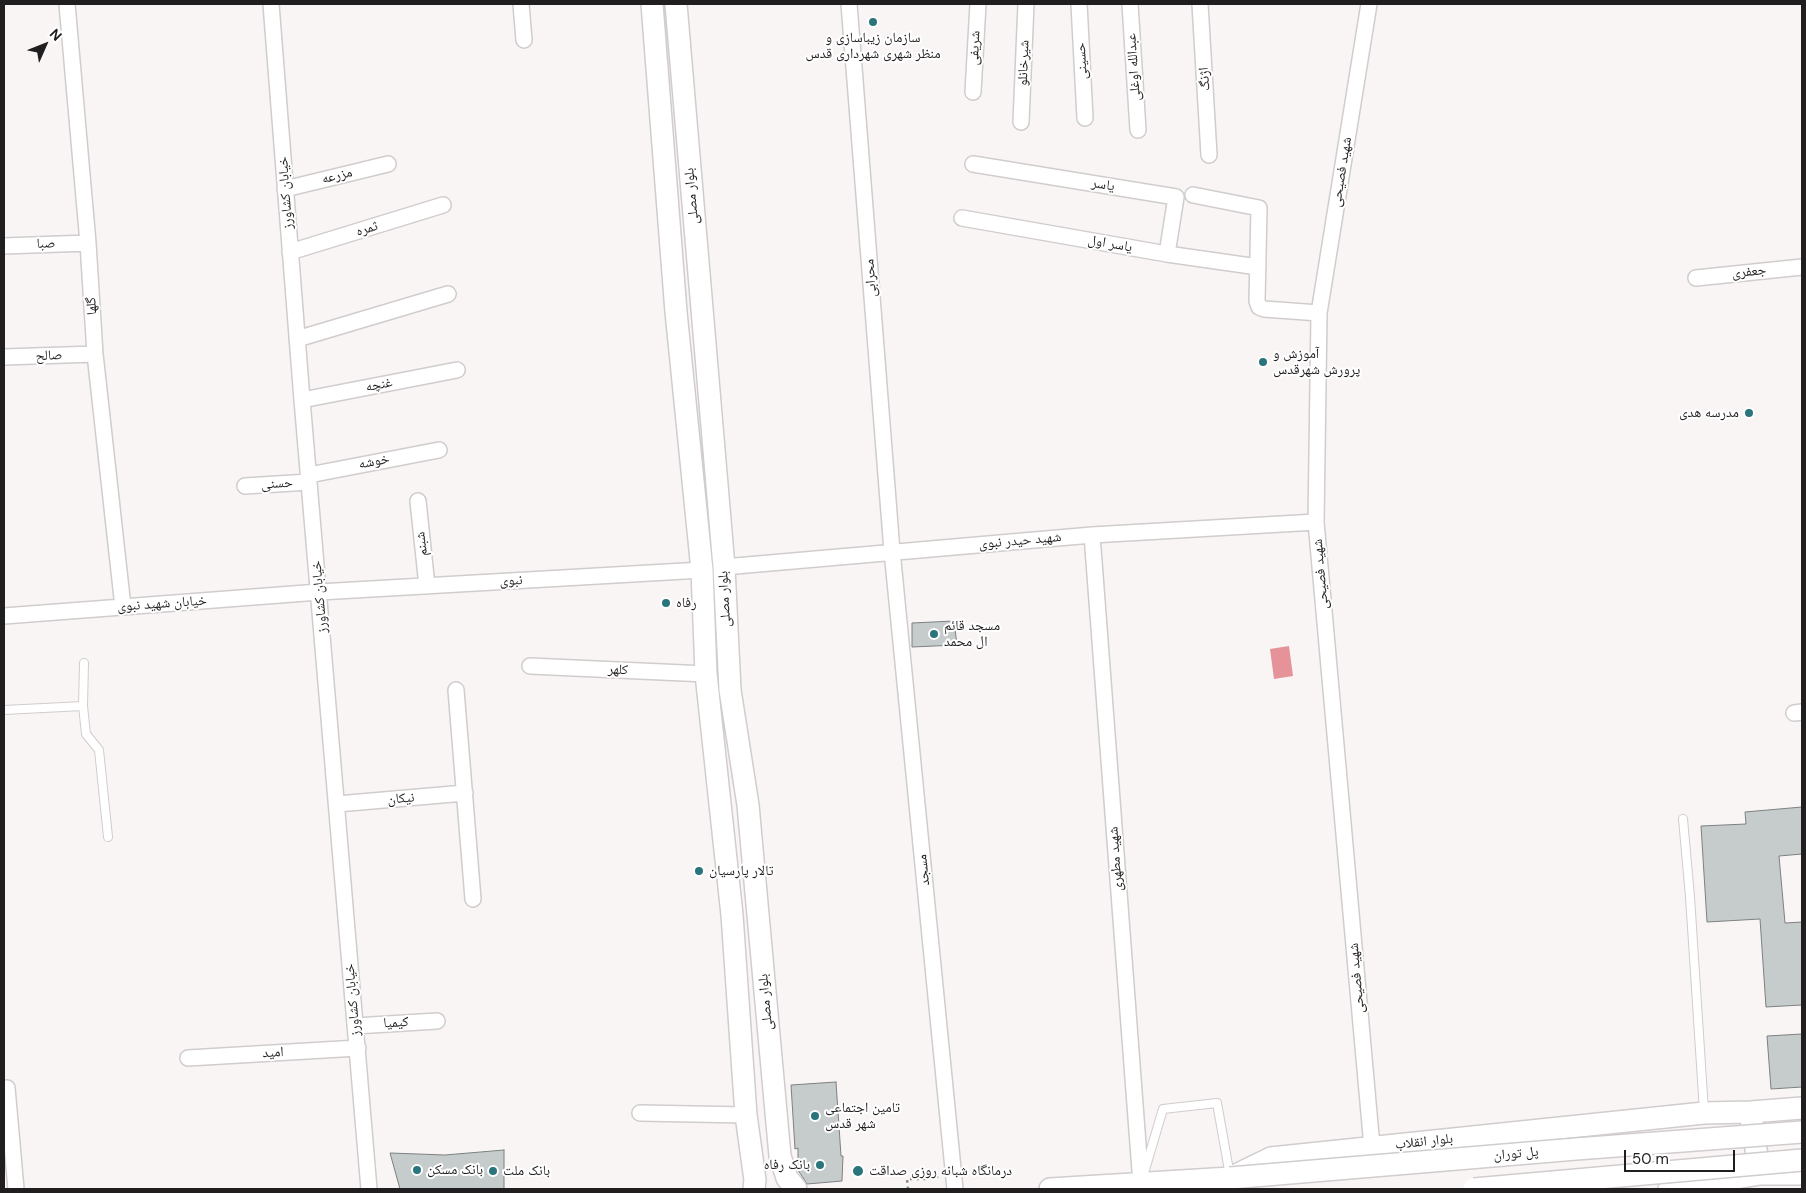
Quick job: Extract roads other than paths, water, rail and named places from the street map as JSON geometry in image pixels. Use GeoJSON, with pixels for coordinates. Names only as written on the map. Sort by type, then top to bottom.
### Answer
{"type":"FeatureCollection","features":[{"type":"Feature","properties":{"kind":"main road","name":"بلوار مصلی"},"geometry":{"type":"LineString","coordinates":[[652,4],[676,312],[702,570],[706,674],[732,915],[746,1115],[755,1180],[754,1189]]}},
{"type":"Feature","properties":{"kind":"main road","name":"بلوار مصلی"},"geometry":{"type":"LineString","coordinates":[[676,4],[724,567],[730,690],[748,805],[780,1156],[787,1178],[796,1189]]}},
{"type":"Feature","properties":{"kind":"main road"},"geometry":{"type":"LineString","coordinates":[[702,570],[724,567]]}},
{"type":"Feature","properties":{"kind":"main road","name":"بلوار انقلاب"},"geometry":{"type":"LineString","coordinates":[[1050,1189],[1230,1178],[1271,1158],[1704,1113],[1802,1108]]}},
{"type":"Feature","properties":{"kind":"main road"},"geometry":{"type":"LineString","coordinates":[[1750,1112],[1760,1174]]}},
{"type":"Feature","properties":{"kind":"main road","name":"پل توران"},"geometry":{"type":"LineString","coordinates":[[1230,1178],[1802,1132]]}},
{"type":"Feature","properties":{"kind":"main road"},"geometry":{"type":"LineString","coordinates":[[1474,1189],[1802,1160]]}},
{"type":"Feature","properties":{"kind":"main road"},"geometry":{"type":"LineString","coordinates":[[1669,1189],[1760,1174],[1802,1174]]}},
{"type":"Feature","properties":{"kind":"street","name":"گلها"},"geometry":{"type":"LineString","coordinates":[[67,4],[88,243],[95,354],[123,607]]}},
{"type":"Feature","properties":{"kind":"street","name":"خیابان کشاورز"},"geometry":{"type":"LineString","coordinates":[[271,4],[302,400],[320,592],[369,1189]]}},
{"type":"Feature","properties":{"kind":"street"},"geometry":{"type":"LineString","coordinates":[[521,4],[524,40]]}},
{"type":"Feature","properties":{"kind":"street","name":"محرابی"},"geometry":{"type":"LineString","coordinates":[[849,4],[892,551]]}},
{"type":"Feature","properties":{"kind":"street","name":"شریفی"},"geometry":{"type":"LineString","coordinates":[[973,92],[978,4]]}},
{"type":"Feature","properties":{"kind":"street","name":"شیرخانلو"},"geometry":{"type":"LineString","coordinates":[[1021,122],[1026,4]]}},
{"type":"Feature","properties":{"kind":"street","name":"حسینی"},"geometry":{"type":"LineString","coordinates":[[1079,4],[1085,118]]}},
{"type":"Feature","properties":{"kind":"street","name":"عبدالله اوغلی"},"geometry":{"type":"LineString","coordinates":[[1130,4],[1138,130]]}},
{"type":"Feature","properties":{"kind":"street","name":"اژنگ"},"geometry":{"type":"LineString","coordinates":[[1200,4],[1209,154]]}},
{"type":"Feature","properties":{"kind":"street","name":"شهید فصیحی"},"geometry":{"type":"LineString","coordinates":[[1369,4],[1318,313],[1316,522],[1372,1147]]}},
{"type":"Feature","properties":{"kind":"street","name":"مزرعه"},"geometry":{"type":"LineString","coordinates":[[285,189],[388,164]]}},
{"type":"Feature","properties":{"kind":"street","name":"یاسر"},"geometry":{"type":"LineString","coordinates":[[973,164],[1176,196],[1167,254]]}},
{"type":"Feature","properties":{"kind":"street"},"geometry":{"type":"LineString","coordinates":[[1193,195],[1259,208],[1257,301],[1259,307],[1318,313]]}},
{"type":"Feature","properties":{"kind":"street","name":"ثمره"},"geometry":{"type":"LineString","coordinates":[[290,252],[443,205]]}},
{"type":"Feature","properties":{"kind":"street","name":"یاسر اول"},"geometry":{"type":"LineString","coordinates":[[962,218],[1167,254],[1258,267]]}},
{"type":"Feature","properties":{"kind":"street","name":"صبا"},"geometry":{"type":"LineString","coordinates":[[4,246],[88,243]]}},
{"type":"Feature","properties":{"kind":"street","name":"جعفری"},"geometry":{"type":"LineString","coordinates":[[1696,278],[1802,267]]}},
{"type":"Feature","properties":{"kind":"street"},"geometry":{"type":"LineString","coordinates":[[297,339],[448,294]]}},
{"type":"Feature","properties":{"kind":"street","name":"صالح"},"geometry":{"type":"LineString","coordinates":[[4,357],[95,354]]}},
{"type":"Feature","properties":{"kind":"street","name":"غنچه"},"geometry":{"type":"LineString","coordinates":[[302,400],[457,370]]}},
{"type":"Feature","properties":{"kind":"street","name":"خوشه"},"geometry":{"type":"LineString","coordinates":[[309,478],[439,450]]}},
{"type":"Feature","properties":{"kind":"street","name":"حسنی"},"geometry":{"type":"LineString","coordinates":[[245,486],[309,478]]}},
{"type":"Feature","properties":{"kind":"street","name":"شبنم"},"geometry":{"type":"LineString","coordinates":[[418,501],[427,586]]}},
{"type":"Feature","properties":{"kind":"street","name":"شهید حیدر نبوی"},"geometry":{"type":"LineString","coordinates":[[724,567],[1092,535],[1316,522]]}},
{"type":"Feature","properties":{"kind":"street","name":"شهید مطهری"},"geometry":{"type":"LineString","coordinates":[[1092,535],[1141,1184]]}},
{"type":"Feature","properties":{"kind":"street","name":"مسجد"},"geometry":{"type":"LineString","coordinates":[[892,551],[955,1189]]}},
{"type":"Feature","properties":{"kind":"street","name":"نبوی"},"geometry":{"type":"LineString","coordinates":[[320,592],[702,570]]}},
{"type":"Feature","properties":{"kind":"street","name":"خیابان شهید نبوی"},"geometry":{"type":"LineString","coordinates":[[4,616],[320,592]]}},
{"type":"Feature","properties":{"kind":"street","name":"کلهر"},"geometry":{"type":"LineString","coordinates":[[530,666],[706,674]]}},
{"type":"Feature","properties":{"kind":"street"},"geometry":{"type":"LineString","coordinates":[[456,690],[473,899]]}},
{"type":"Feature","properties":{"kind":"street","name":"نیکان"},"geometry":{"type":"LineString","coordinates":[[337,804],[465,794]]}},
{"type":"Feature","properties":{"kind":"street","name":"کیمیا"},"geometry":{"type":"LineString","coordinates":[[355,1026],[437,1021]]}},
{"type":"Feature","properties":{"kind":"street","name":"امید"},"geometry":{"type":"LineString","coordinates":[[188,1058],[358,1048]]}},
{"type":"Feature","properties":{"kind":"street"},"geometry":{"type":"LineString","coordinates":[[7,1088],[16,1189]]}},
{"type":"Feature","properties":{"kind":"street"},"geometry":{"type":"LineString","coordinates":[[640,1113],[746,1115]]}},
{"type":"Feature","properties":{"kind":"lane"},"geometry":{"type":"LineString","coordinates":[[84,663],[83,706],[86,734],[99,750],[108,837]]}},
{"type":"Feature","properties":{"kind":"lane"},"geometry":{"type":"LineString","coordinates":[[4,710],[83,706]]}},
{"type":"Feature","properties":{"kind":"lane"},"geometry":{"type":"LineString","coordinates":[[1683,819],[1704,1113]]}},
{"type":"Feature","properties":{"kind":"lane"},"geometry":{"type":"LineString","coordinates":[[1141,1184],[1163,1109],[1217,1103],[1230,1178]]}},
{"type":"Feature","properties":{"kind":"place","name":"سازمان زیباسازی و منظر شهری شهرداری قدس"},"geometry":{"type":"Point","coordinates":[873,22]}},
{"type":"Feature","properties":{"kind":"place","name":"آموزش و پرورش شهرقدس"},"geometry":{"type":"Point","coordinates":[1263,362]}},
{"type":"Feature","properties":{"kind":"place","name":"مدرسه هدی"},"geometry":{"type":"Point","coordinates":[1749,413]}},
{"type":"Feature","properties":{"kind":"place","name":"رفاه"},"geometry":{"type":"Point","coordinates":[666,603]}},
{"type":"Feature","properties":{"kind":"place","name":"مسجد قائم ال محمد"},"geometry":{"type":"Point","coordinates":[934,634]}},
{"type":"Feature","properties":{"kind":"place","name":"تالار پارسیان"},"geometry":{"type":"Point","coordinates":[699,871]}},
{"type":"Feature","properties":{"kind":"place","name":"تامین اجتماعی شهر قدس"},"geometry":{"type":"Point","coordinates":[815,1116]}},
{"type":"Feature","properties":{"kind":"place","name":"بانک رفاه"},"geometry":{"type":"Point","coordinates":[820,1165]}},
{"type":"Feature","properties":{"kind":"place","name":"بانک مسکن"},"geometry":{"type":"Point","coordinates":[417,1170]}},
{"type":"Feature","properties":{"kind":"place","name":"بانک ملت"},"geometry":{"type":"Point","coordinates":[493,1171]}},
{"type":"Feature","properties":{"kind":"place","name":"درمانگاه شبانه روزی صداقت"},"geometry":{"type":"Point","coordinates":[858,1171]}}]}
